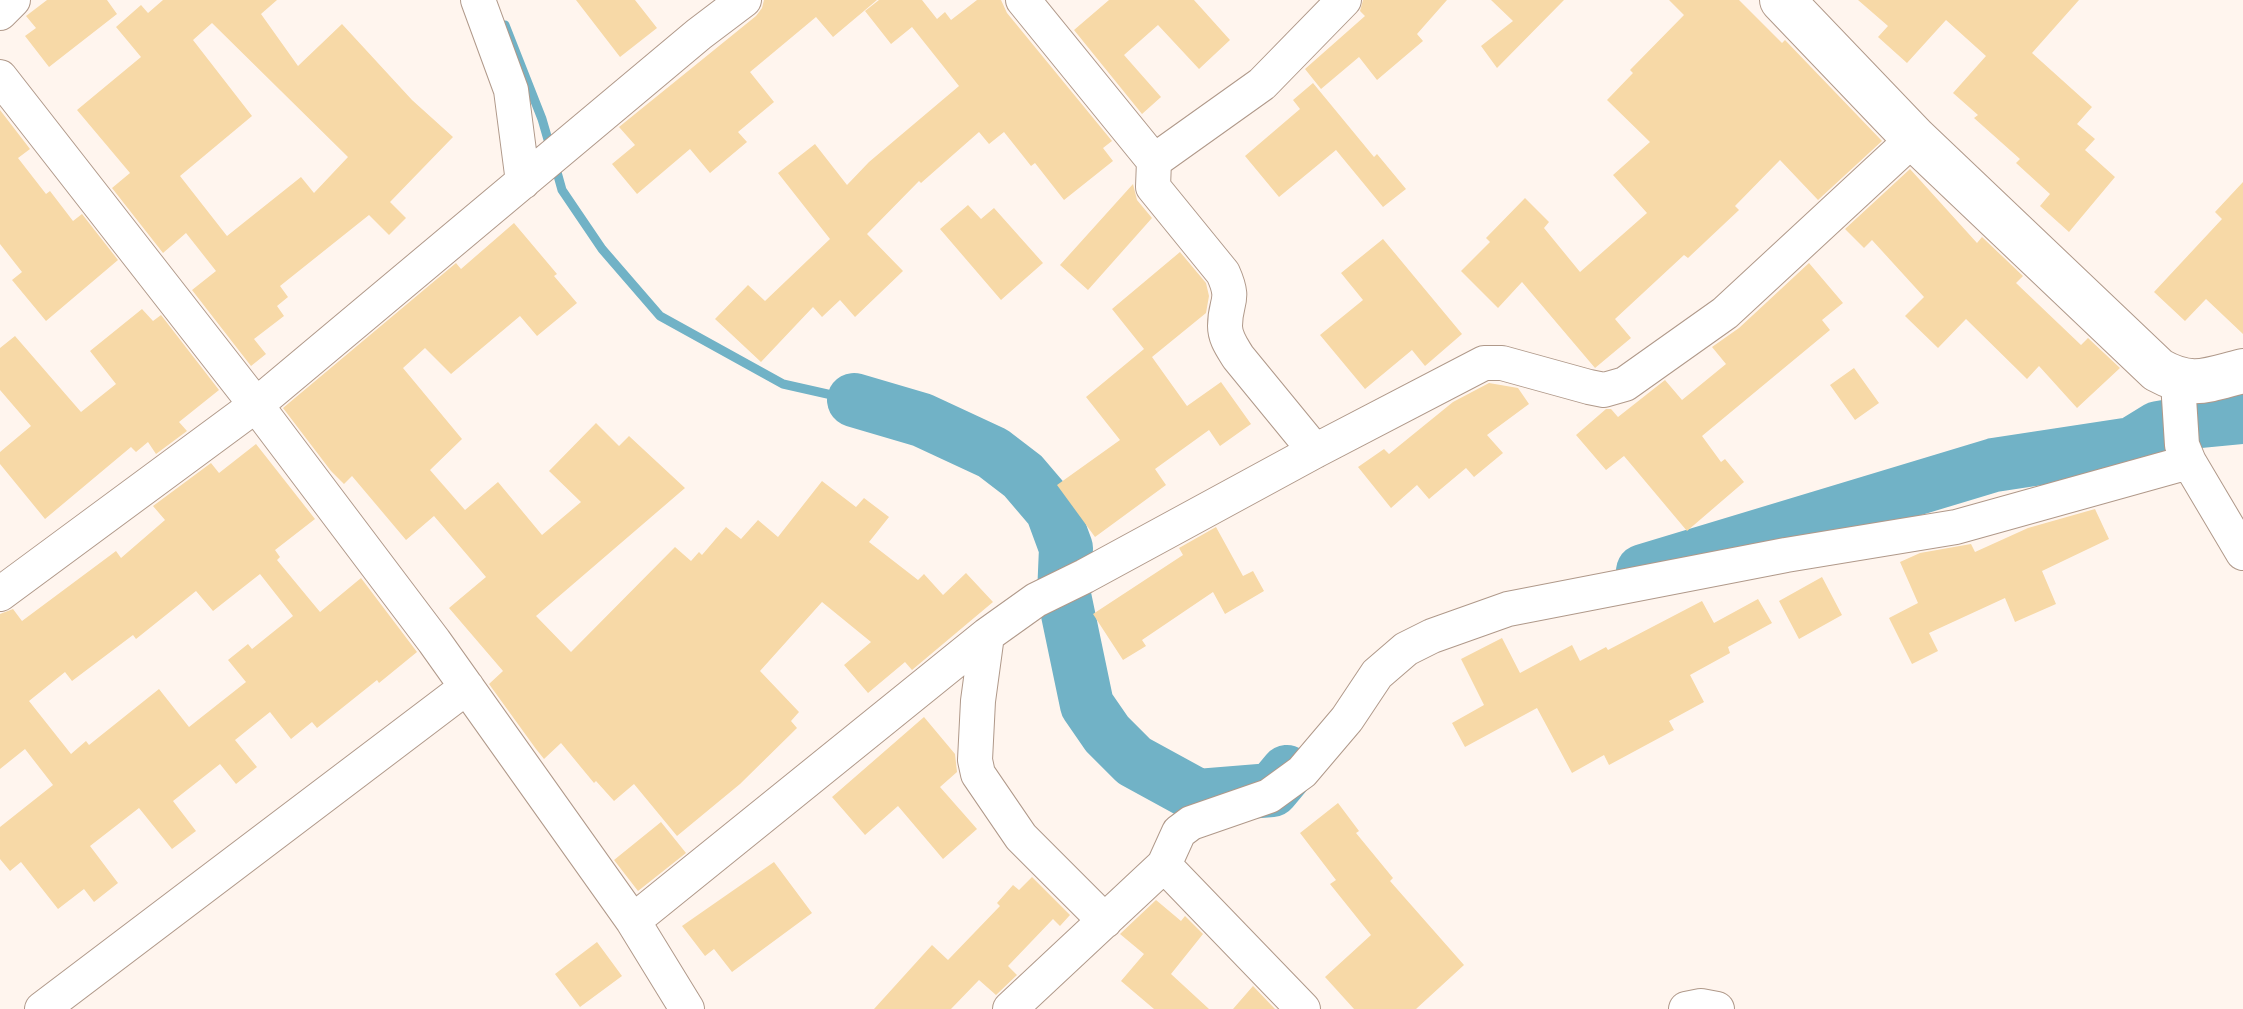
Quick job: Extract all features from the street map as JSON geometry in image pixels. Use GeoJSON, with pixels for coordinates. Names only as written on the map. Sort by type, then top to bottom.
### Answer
{"type":"FeatureCollection","features":[{"type":"Feature","properties":{"kind":"street"},"geometry":{"type":"LineString","coordinates":[[0,13],[13,0]]}},
{"type":"Feature","properties":{"kind":"street"},"geometry":{"type":"LineString","coordinates":[[478,0],[511,90],[529,178]]}},
{"type":"Feature","properties":{"kind":"street"},"geometry":{"type":"LineString","coordinates":[[0,594],[256,405],[744,0]]}},
{"type":"Feature","properties":{"kind":"street"},"geometry":{"type":"LineString","coordinates":[[1023,0],[1154,161],[1153,187],[1223,273],[1231,296],[1225,324],[1228,340],[1238,357],[1315,451]]}},
{"type":"Feature","properties":{"kind":"street"},"geometry":{"type":"LineString","coordinates":[[1154,161],[1262,84],[1344,0]]}},
{"type":"Feature","properties":{"kind":"street"},"geometry":{"type":"LineString","coordinates":[[1782,0],[1914,138],[2158,370],[2179,394],[2186,454],[2243,553]]}},
{"type":"Feature","properties":{"kind":"street"},"geometry":{"type":"LineString","coordinates":[[0,77],[256,405],[467,687],[633,921],[687,1009]]}},
{"type":"Feature","properties":{"kind":"street"},"geometry":{"type":"LineString","coordinates":[[633,921],[987,635],[1036,600],[1484,363],[1502,363],[1604,390],[1625,384],[1725,313],[1914,138]]}},
{"type":"Feature","properties":{"kind":"street"},"geometry":{"type":"LineString","coordinates":[[2179,394],[2202,382],[2243,371]]}},
{"type":"Feature","properties":{"kind":"street"},"geometry":{"type":"LineString","coordinates":[[1010,1009],[1164,865],[1179,832],[1191,823],[1269,796],[1302,772],[1347,719],[1377,674],[1406,649],[1432,636],[1508,609],[1786,555],[1956,527],[2186,454]]}},
{"type":"Feature","properties":{"kind":"street"},"geometry":{"type":"LineString","coordinates":[[987,635],[978,701],[975,760],[978,774],[1021,837],[1105,921]]}},
{"type":"Feature","properties":{"kind":"street"},"geometry":{"type":"LineString","coordinates":[[42,1009],[467,687]]}},
{"type":"Feature","properties":{"kind":"street"},"geometry":{"type":"LineString","coordinates":[[1164,865],[1303,1009]]}},
{"type":"Feature","properties":{"kind":"street"},"geometry":{"type":"LineString","coordinates":[[1686,1009],[1701,1006],[1717,1009]]}},
{"type":"Feature","properties":{"kind":"building"},"geometry":{"type":"Polygon","coordinates":[[[47,0],[107,0],[117,14],[49,67],[25,36],[36,28],[26,16],[47,0]]]}},
{"type":"Feature","properties":{"kind":"building"},"geometry":{"type":"Polygon","coordinates":[[[163,0],[277,0],[261,14],[298,66],[342,24],[412,100],[453,137],[390,202],[406,218],[389,235],[369,215],[280,286],[288,297],[277,306],[284,316],[254,339],[266,354],[251,366],[192,290],[216,271],[186,233],[163,253],[112,188],[130,173],[77,110],[141,57],[116,27],[141,5],[148,13],[163,0]],[[212,23],[193,40],[252,116],[180,176],[227,236],[301,177],[314,193],[348,157],[212,23]]]}},
{"type":"Feature","properties":{"kind":"building"},"geometry":{"type":"Polygon","coordinates":[[[576,0],[635,0],[657,28],[620,57],[576,0]]]}},
{"type":"Feature","properties":{"kind":"building"},"geometry":{"type":"Polygon","coordinates":[[[764,0],[877,0],[833,37],[816,17],[750,72],[774,102],[738,132],[747,142],[710,173],[690,149],[637,194],[612,164],[635,145],[619,127],[756,16],[764,0]]]}},
{"type":"Feature","properties":{"kind":"building"},"geometry":{"type":"Polygon","coordinates":[[[879,0],[922,0],[937,19],[945,12],[951,20],[977,0],[1001,0],[1007,13],[1112,141],[1103,148],[1113,161],[1064,200],[1035,163],[1031,166],[1004,132],[989,144],[979,132],[921,183],[919,181],[867,234],[903,271],[855,317],[840,300],[822,317],[813,307],[761,362],[715,319],[748,285],[765,301],[830,239],[778,173],[815,144],[847,185],[869,162],[959,86],[912,27],[891,44],[865,11],[879,0]]]}},
{"type":"Feature","properties":{"kind":"building"},"geometry":{"type":"Polygon","coordinates":[[[1109,0],[1194,0],[1230,40],[1199,69],[1158,25],[1124,55],[1161,97],[1142,114],[1074,30],[1109,0]]]}},
{"type":"Feature","properties":{"kind":"building"},"geometry":{"type":"Polygon","coordinates":[[[1363,0],[1447,0],[1417,34],[1423,41],[1377,80],[1359,57],[1321,89],[1305,69],[1365,16],[1360,11],[1363,0]]]}},
{"type":"Feature","properties":{"kind":"building"},"geometry":{"type":"Polygon","coordinates":[[[1491,0],[1564,0],[1497,68],[1481,46],[1513,21],[1491,0]]]}},
{"type":"Feature","properties":{"kind":"building"},"geometry":{"type":"Polygon","coordinates":[[[1669,0],[1739,0],[1782,43],[1785,40],[1882,141],[1818,200],[1780,160],[1735,206],[1739,210],[1688,258],[1684,255],[1615,319],[1631,338],[1595,368],[1522,282],[1498,308],[1461,271],[1490,242],[1486,238],[1525,198],[1549,222],[1544,228],[1580,272],[1647,213],[1613,175],[1650,142],[1607,100],[1633,73],[1630,70],[1684,15],[1669,0]]]}},
{"type":"Feature","properties":{"kind":"building"},"geometry":{"type":"Polygon","coordinates":[[[1858,0],[2079,0],[2032,53],[2092,107],[2077,124],[2095,139],[2085,150],[2115,177],[2069,232],[2040,206],[2050,194],[2016,163],[2020,159],[1974,118],[1978,115],[1953,93],[1986,56],[1946,20],[1907,63],[1878,37],[1888,26],[1858,0]]]}},
{"type":"Feature","properties":{"kind":"building"},"geometry":{"type":"Polygon","coordinates":[[[1313,83],[1374,157],[1377,154],[1406,189],[1383,207],[1336,150],[1279,197],[1245,156],[1300,109],[1293,100],[1313,83]]]}},
{"type":"Feature","properties":{"kind":"building"},"geometry":{"type":"Polygon","coordinates":[[[0,110],[30,149],[18,158],[46,194],[50,191],[73,221],[82,214],[118,260],[46,321],[12,280],[22,272],[0,244],[0,110]]]}},
{"type":"Feature","properties":{"kind":"building"},"geometry":{"type":"Polygon","coordinates":[[[1910,169],[1977,243],[1982,237],[2023,276],[2016,283],[2081,345],[2088,338],[2120,368],[2077,408],[2039,366],[2027,379],[1966,319],[1938,348],[1905,316],[1924,297],[1872,240],[1864,248],[1845,229],[1910,169]]]}},
{"type":"Feature","properties":{"kind":"building"},"geometry":{"type":"Polygon","coordinates":[[[2243,182],[2243,334],[2206,299],[2185,321],[2154,292],[2222,219],[2215,212],[2243,182]]]}},
{"type":"Feature","properties":{"kind":"building"},"geometry":{"type":"Polygon","coordinates":[[[1133,184],[1137,200],[1152,218],[1088,290],[1060,265],[1133,184]]]}},
{"type":"Feature","properties":{"kind":"building"},"geometry":{"type":"Polygon","coordinates":[[[968,205],[981,219],[994,208],[1043,263],[1001,300],[940,229],[968,205]]]}},
{"type":"Feature","properties":{"kind":"building"},"geometry":{"type":"Polygon","coordinates":[[[514,223],[577,303],[537,336],[520,316],[451,374],[425,348],[403,368],[462,439],[430,470],[465,510],[498,482],[542,535],[581,502],[549,471],[596,423],[619,446],[629,436],[685,488],[536,616],[571,652],[675,547],[691,561],[699,552],[702,555],[726,527],[741,539],[758,520],[778,537],[822,481],[856,507],[864,498],[889,517],[869,542],[918,580],[924,574],[943,595],[966,573],[993,602],[912,670],[905,662],[868,693],[844,665],[871,642],[822,602],[760,671],[799,712],[791,721],[797,728],[740,784],[677,836],[634,784],[614,801],[596,781],[594,783],[561,743],[544,759],[489,684],[503,671],[449,608],[486,577],[434,516],[406,540],[352,476],[344,484],[331,471],[283,408],[456,263],[461,269],[514,223]]]}},
{"type":"Feature","properties":{"kind":"building"},"geometry":{"type":"Polygon","coordinates":[[[1383,239],[1462,334],[1425,366],[1412,350],[1365,389],[1320,335],[1363,300],[1341,273],[1383,239]]]}},
{"type":"Feature","properties":{"kind":"building"},"geometry":{"type":"Polygon","coordinates":[[[1180,252],[1206,283],[1209,296],[1206,313],[1152,357],[1187,406],[1221,382],[1251,424],[1220,446],[1209,430],[1155,469],[1166,485],[1095,537],[1057,485],[1120,440],[1086,397],[1144,349],[1112,309],[1180,252]]]}},
{"type":"Feature","properties":{"kind":"building"},"geometry":{"type":"Polygon","coordinates":[[[1809,263],[1843,303],[1822,320],[1830,330],[1702,436],[1721,462],[1725,459],[1744,482],[1687,531],[1624,456],[1606,470],[1576,435],[1606,409],[1611,409],[1618,417],[1665,380],[1682,400],[1726,364],[1712,347],[1739,328],[1809,263]]]}},
{"type":"Feature","properties":{"kind":"building"},"geometry":{"type":"Polygon","coordinates":[[[142,309],[153,321],[161,315],[219,390],[179,422],[187,431],[156,454],[148,442],[136,452],[131,447],[45,519],[0,464],[0,452],[31,426],[0,390],[0,348],[15,336],[81,412],[116,384],[90,351],[142,309]]]}},
{"type":"Feature","properties":{"kind":"building"},"geometry":{"type":"Polygon","coordinates":[[[1854,368],[1879,403],[1855,420],[1830,385],[1854,368]]]}},
{"type":"Feature","properties":{"kind":"building"},"geometry":{"type":"Polygon","coordinates":[[[1489,383],[1518,388],[1529,404],[1487,435],[1503,453],[1474,477],[1466,468],[1429,499],[1417,485],[1391,508],[1358,467],[1384,449],[1389,454],[1453,402],[1489,383]]]}},
{"type":"Feature","properties":{"kind":"building"},"geometry":{"type":"Polygon","coordinates":[[[256,444],[315,519],[275,550],[280,557],[277,560],[320,612],[361,578],[417,652],[317,728],[312,722],[291,739],[270,712],[235,740],[257,767],[236,784],[220,764],[173,801],[196,831],[172,849],[139,808],[90,846],[118,883],[94,902],[84,889],[58,909],[21,862],[10,871],[0,859],[0,827],[53,785],[25,749],[0,769],[0,614],[13,609],[22,621],[116,551],[121,558],[165,520],[153,506],[211,463],[219,473],[256,444]],[[260,574],[213,611],[196,591],[136,639],[133,635],[72,681],[65,672],[29,701],[71,754],[86,741],[89,745],[159,689],[189,727],[246,682],[228,660],[248,644],[252,649],[293,616],[260,574]]]}},
{"type":"Feature","properties":{"kind":"building"},"geometry":{"type":"Polygon","coordinates":[[[2095,509],[2109,539],[2042,571],[2056,604],[2015,622],[2005,598],[1929,633],[1938,651],[1912,664],[1889,618],[1918,603],[1900,562],[1920,553],[1971,544],[1975,552],[2028,528],[2095,509]]]}},
{"type":"Feature","properties":{"kind":"building"},"geometry":{"type":"Polygon","coordinates":[[[1216,527],[1243,576],[1253,571],[1264,591],[1225,614],[1213,592],[1142,640],[1146,646],[1123,660],[1093,614],[1183,555],[1179,548],[1216,527]]]}},
{"type":"Feature","properties":{"kind":"building"},"geometry":{"type":"Polygon","coordinates":[[[1822,577],[1842,615],[1799,639],[1779,601],[1822,577]]]}},
{"type":"Feature","properties":{"kind":"building"},"geometry":{"type":"Polygon","coordinates":[[[1758,599],[1772,623],[1728,647],[1730,653],[1690,675],[1704,702],[1669,721],[1674,730],[1609,765],[1604,755],[1572,773],[1537,708],[1465,747],[1452,723],[1484,705],[1461,659],[1502,638],[1520,673],[1572,645],[1580,661],[1606,647],[1608,650],[1702,601],[1714,623],[1758,599]]]}},
{"type":"Feature","properties":{"kind":"building"},"geometry":{"type":"Polygon","coordinates":[[[924,717],[955,754],[957,772],[940,787],[977,829],[943,859],[898,806],[865,835],[832,797],[924,717]]]}},
{"type":"Feature","properties":{"kind":"building"},"geometry":{"type":"Polygon","coordinates":[[[1338,803],[1359,831],[1356,833],[1393,878],[1390,881],[1464,965],[1416,1009],[1354,1009],[1325,977],[1371,935],[1330,884],[1336,880],[1300,833],[1338,803]]]}},
{"type":"Feature","properties":{"kind":"building"},"geometry":{"type":"Polygon","coordinates":[[[661,822],[686,853],[638,891],[614,860],[661,822]]]}},
{"type":"Feature","properties":{"kind":"building"},"geometry":{"type":"Polygon","coordinates":[[[774,862],[812,913],[732,972],[714,949],[705,956],[682,926],[774,862]]]}},
{"type":"Feature","properties":{"kind":"building"},"geometry":{"type":"Polygon","coordinates":[[[1032,877],[1070,915],[1060,926],[1053,919],[1008,966],[1017,975],[996,995],[979,980],[951,1009],[874,1009],[932,945],[948,960],[1000,906],[997,903],[1013,885],[1019,890],[1032,877]]]}},
{"type":"Feature","properties":{"kind":"building"},"geometry":{"type":"Polygon","coordinates":[[[1156,900],[1181,921],[1185,916],[1203,934],[1171,974],[1209,1009],[1154,1009],[1121,981],[1144,954],[1120,934],[1156,900]]]}},
{"type":"Feature","properties":{"kind":"building"},"geometry":{"type":"Polygon","coordinates":[[[597,942],[622,976],[580,1007],[555,974],[597,942]]]}},
{"type":"Feature","properties":{"kind":"building"},"geometry":{"type":"Polygon","coordinates":[[[1253,986],[1275,1009],[1233,1009],[1253,986]]]}},
{"type":"Feature","properties":{"kind":"waterway"},"geometry":{"type":"LineString","coordinates":[[505,25],[551,150]]}},
{"type":"Feature","properties":{"kind":"waterway"},"geometry":{"type":"LineString","coordinates":[[555,165],[562,190],[602,249],[660,316],[783,384],[854,400]]}},
{"type":"Feature","properties":{"kind":"waterway"},"geometry":{"type":"LineString","coordinates":[[854,400],[922,420],[993,453],[1023,476],[1052,510],[1066,548],[1064,595],[1087,705],[1107,734],[1134,761],[1198,796],[1272,790],[1287,772]]}},
{"type":"Feature","properties":{"kind":"waterway"},"geometry":{"type":"LineString","coordinates":[[1643,571],[1994,465],[2132,444],[2158,428],[2243,417]]}}]}
